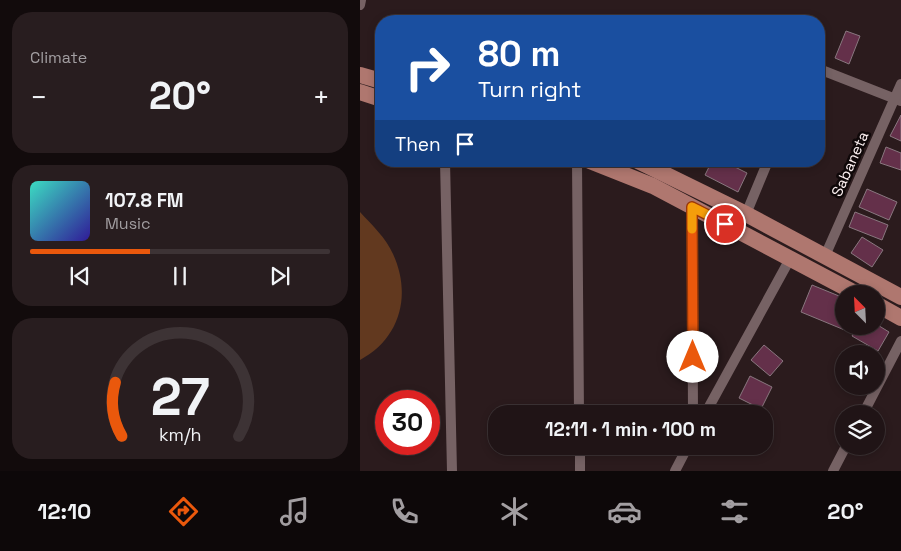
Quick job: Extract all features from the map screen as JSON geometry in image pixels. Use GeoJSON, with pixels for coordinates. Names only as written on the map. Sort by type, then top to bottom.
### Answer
{"type":"FeatureCollection","features":[{"type":"Feature","properties":{"kind":"main road"},"geometry":{"type":"LineString","coordinates":[[360,74],[375,79]]}},
{"type":"Feature","properties":{"kind":"main road"},"geometry":{"type":"LineString","coordinates":[[360,92],[375,97]]}},
{"type":"Feature","properties":{"kind":"main road"},"geometry":{"type":"LineString","coordinates":[[605,167],[653,186],[841,285]]}},
{"type":"Feature","properties":{"kind":"main road"},"geometry":{"type":"LineString","coordinates":[[650,167],[746,214],[901,297]]}},
{"type":"Feature","properties":{"kind":"main road"},"geometry":{"type":"LineString","coordinates":[[885,309],[901,318]]}},
{"type":"Feature","properties":{"kind":"street"},"geometry":{"type":"LineString","coordinates":[[360,5],[361,0]]}},
{"type":"Feature","properties":{"kind":"street"},"geometry":{"type":"LineString","coordinates":[[825,71],[899,100]]}},
{"type":"Feature","properties":{"kind":"street","name":"Sabaneta"},"geometry":{"type":"LineString","coordinates":[[825,256],[899,100],[901,84]]}},
{"type":"Feature","properties":{"kind":"street"},"geometry":{"type":"LineString","coordinates":[[445,167],[452,471]]}},
{"type":"Feature","properties":{"kind":"street"},"geometry":{"type":"LineString","coordinates":[[578,167],[579,405]]}},
{"type":"Feature","properties":{"kind":"street"},"geometry":{"type":"LineString","coordinates":[[746,214],[766,167]]}},
{"type":"Feature","properties":{"kind":"street"},"geometry":{"type":"LineString","coordinates":[[692,207],[693,405]]}},
{"type":"Feature","properties":{"kind":"street"},"geometry":{"type":"LineString","coordinates":[[710,405],[791,257]]}},
{"type":"Feature","properties":{"kind":"street"},"geometry":{"type":"LineString","coordinates":[[868,405],[901,342]]}},
{"type":"Feature","properties":{"kind":"street"},"geometry":{"type":"LineString","coordinates":[[580,455],[580,471]]}},
{"type":"Feature","properties":{"kind":"street"},"geometry":{"type":"LineString","coordinates":[[674,471],[683,455]]}},
{"type":"Feature","properties":{"kind":"street"},"geometry":{"type":"LineString","coordinates":[[833,471],[841,455]]}},
{"type":"Feature","properties":{"kind":"shaded area"},"geometry":{"type":"Polygon","coordinates":[[[360,212],[387,243],[393,254],[399,269],[401,300],[399,314],[385,340],[374,351],[360,360],[360,212]]]}},
{"type":"Feature","properties":{"kind":"building"},"geometry":{"type":"Polygon","coordinates":[[[846,31],[860,36],[849,64],[835,58],[846,31]]]}},
{"type":"Feature","properties":{"kind":"building"},"geometry":{"type":"Polygon","coordinates":[[[901,115],[901,141],[890,136],[901,115]]]}},
{"type":"Feature","properties":{"kind":"building"},"geometry":{"type":"Polygon","coordinates":[[[886,147],[901,153],[901,170],[880,163],[886,147]]]}},
{"type":"Feature","properties":{"kind":"building"},"geometry":{"type":"Polygon","coordinates":[[[709,167],[735,167],[747,173],[738,192],[705,175],[709,167]]]}},
{"type":"Feature","properties":{"kind":"building"},"geometry":{"type":"Polygon","coordinates":[[[867,189],[897,202],[889,220],[859,207],[867,189]]]}},
{"type":"Feature","properties":{"kind":"building"},"geometry":{"type":"Polygon","coordinates":[[[855,212],[888,225],[882,240],[849,227],[855,212]]]}},
{"type":"Feature","properties":{"kind":"building"},"geometry":{"type":"Polygon","coordinates":[[[862,237],[883,250],[872,267],[851,253],[862,237]]]}},
{"type":"Feature","properties":{"kind":"building"},"geometry":{"type":"Polygon","coordinates":[[[812,285],[835,294],[835,326],[801,312],[812,285]]]}},
{"type":"Feature","properties":{"kind":"building"},"geometry":{"type":"Polygon","coordinates":[[[885,330],[889,332],[881,345],[868,345],[852,336],[885,335],[885,330]]]}},
{"type":"Feature","properties":{"kind":"building"},"geometry":{"type":"Polygon","coordinates":[[[764,345],[783,361],[770,376],[751,360],[764,345]]]}},
{"type":"Feature","properties":{"kind":"building"},"geometry":{"type":"Polygon","coordinates":[[[750,376],[772,387],[763,405],[753,405],[739,398],[750,376]]]}},
{"type":"Feature","properties":{"kind":"slow traffic"},"geometry":{"type":"LineString","coordinates":[[692,229],[692,207],[706,214]]}},
{"type":"Feature","properties":{"kind":"route"},"geometry":{"type":"LineString","coordinates":[[693,357],[692,207],[725,224]]}}]}
